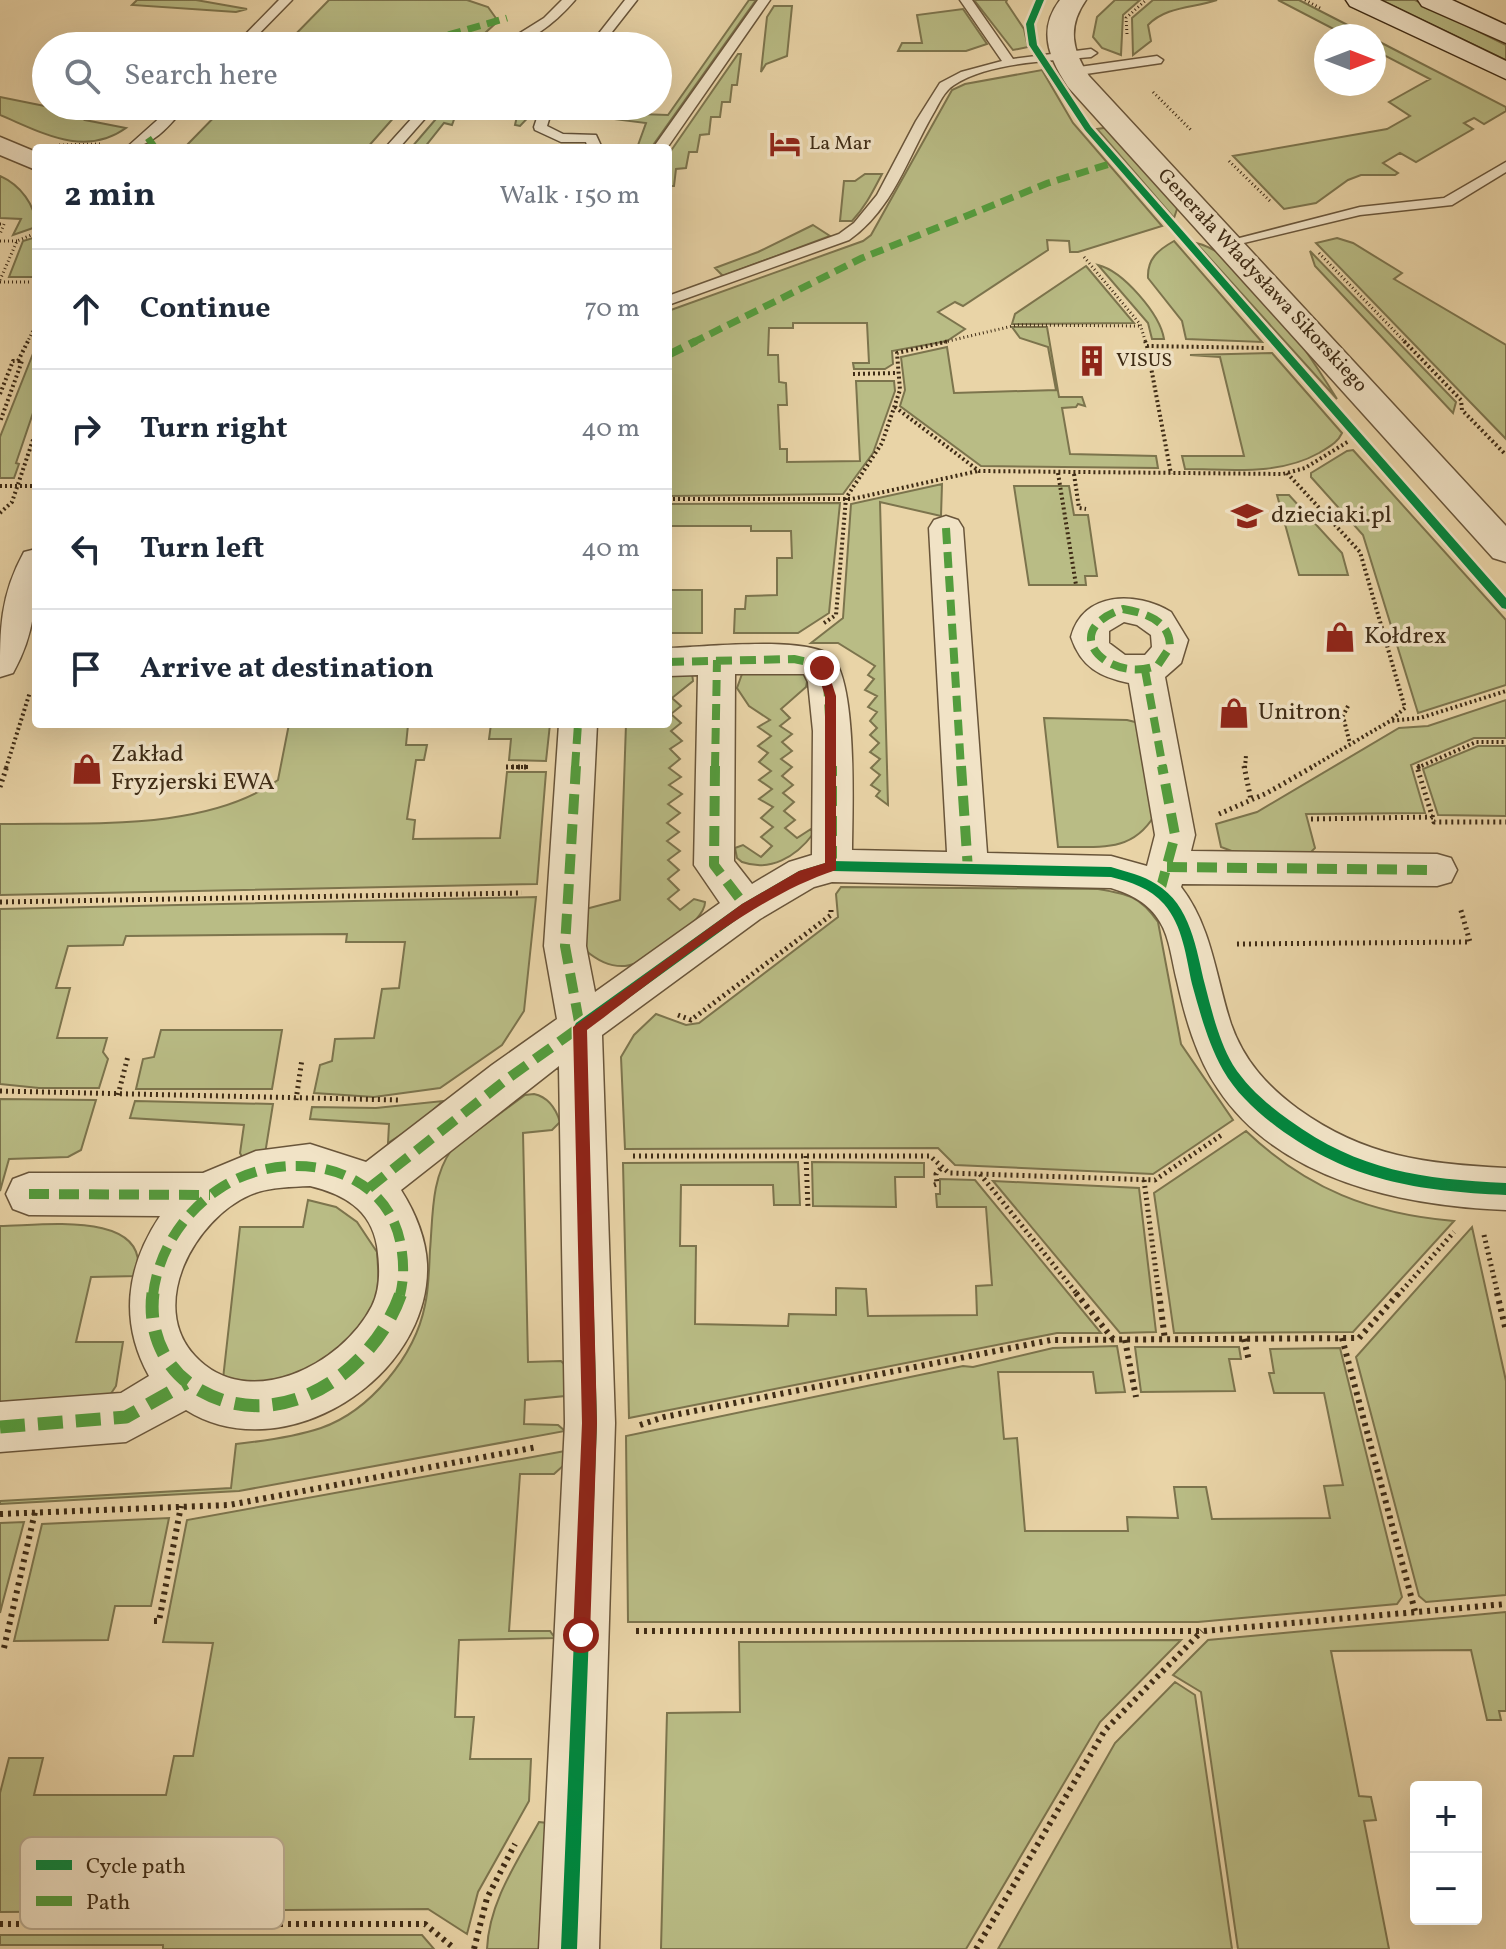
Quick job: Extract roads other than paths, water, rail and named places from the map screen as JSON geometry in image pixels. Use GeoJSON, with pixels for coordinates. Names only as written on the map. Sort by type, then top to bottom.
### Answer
{"type":"FeatureCollection","features":[{"type":"Feature","properties":{"kind":"street"},"geometry":{"type":"LineString","coordinates":[[1073,0],[1063,11],[1058,29],[1082,62]]}},
{"type":"Feature","properties":{"kind":"street"},"geometry":{"type":"LineString","coordinates":[[1082,62],[1084,18],[1101,0]]}},
{"type":"Feature","properties":{"kind":"street"},"geometry":{"type":"LineString","coordinates":[[1359,0],[1506,71]]}},
{"type":"Feature","properties":{"kind":"street"},"geometry":{"type":"LineString","coordinates":[[1431,0],[1506,35]]}},
{"type":"Feature","properties":{"kind":"street","name":"Generała Władysława Sikorskiego"},"geometry":{"type":"LineString","coordinates":[[1082,62],[1176,137],[1241,240],[1506,503]]}},
{"type":"Feature","properties":{"kind":"street","name":"Generała Władysława Sikorskiego"},"geometry":{"type":"LineString","coordinates":[[1082,62],[1241,240],[1506,549]]}},
{"type":"Feature","properties":{"kind":"street"},"geometry":{"type":"LineString","coordinates":[[0,145],[32,160]]}},
{"type":"Feature","properties":{"kind":"street"},"geometry":{"type":"LineString","coordinates":[[946,528],[968,870]]}},
{"type":"Feature","properties":{"kind":"street"},"geometry":{"type":"LineString","coordinates":[[0,663],[32,572]]}},
{"type":"Feature","properties":{"kind":"street"},"geometry":{"type":"LineString","coordinates":[[1123,609],[1136,611],[1160,622],[1172,640],[1171,650],[1157,666],[1145,670],[1118,668],[1096,653],[1090,644],[1089,634],[1096,620],[1123,609]]}},
{"type":"Feature","properties":{"kind":"street"},"geometry":{"type":"LineString","coordinates":[[717,660],[714,865],[746,907]]}},
{"type":"Feature","properties":{"kind":"street"},"geometry":{"type":"LineString","coordinates":[[672,662],[806,660],[822,668],[830,696],[831,886]]}},
{"type":"Feature","properties":{"kind":"street"},"geometry":{"type":"LineString","coordinates":[[1145,670],[1175,835],[1164,879],[1184,923],[1209,1020],[1228,1067],[1260,1106],[1324,1153],[1371,1173],[1434,1184],[1506,1189]]}},
{"type":"Feature","properties":{"kind":"street"},"geometry":{"type":"LineString","coordinates":[[569,1949],[589,1436],[580,1027],[565,946],[578,728]]}},
{"type":"Feature","properties":{"kind":"street"},"geometry":{"type":"LineString","coordinates":[[369,1188],[507,1079],[746,907],[803,874],[831,886],[968,870],[1096,870],[1164,879],[1208,868],[1444,868]]}},
{"type":"Feature","properties":{"kind":"street"},"geometry":{"type":"LineString","coordinates":[[310,1165],[342,1172],[369,1188],[393,1217],[404,1255],[401,1295],[383,1336],[351,1371],[311,1396],[266,1406],[222,1402],[186,1383],[163,1357],[152,1324],[152,1289],[163,1253],[182,1222],[210,1195],[243,1176],[277,1166],[310,1165]]}},
{"type":"Feature","properties":{"kind":"street"},"geometry":{"type":"LineString","coordinates":[[29,1194],[210,1195]]}},
{"type":"Feature","properties":{"kind":"street"},"geometry":{"type":"LineString","coordinates":[[0,1427],[126,1417],[186,1383]]}},
{"type":"Feature","properties":{"kind":"lane"},"geometry":{"type":"LineString","coordinates":[[254,32],[286,0]]}},
{"type":"Feature","properties":{"kind":"lane"},"geometry":{"type":"LineString","coordinates":[[529,32],[548,21],[569,0]]}},
{"type":"Feature","properties":{"kind":"lane"},"geometry":{"type":"LineString","coordinates":[[606,32],[631,0]]}},
{"type":"Feature","properties":{"kind":"lane"},"geometry":{"type":"LineString","coordinates":[[663,144],[764,0]]}},
{"type":"Feature","properties":{"kind":"lane"},"geometry":{"type":"LineString","coordinates":[[966,0],[1010,64]]}},
{"type":"Feature","properties":{"kind":"lane"},"geometry":{"type":"LineString","coordinates":[[672,300],[853,232],[876,209],[943,87],[962,77],[1010,64],[1157,60]]}},
{"type":"Feature","properties":{"kind":"lane"},"geometry":{"type":"LineString","coordinates":[[139,144],[166,120]]}},
{"type":"Feature","properties":{"kind":"lane"},"geometry":{"type":"LineString","coordinates":[[396,144],[417,120]]}},
{"type":"Feature","properties":{"kind":"lane"},"geometry":{"type":"LineString","coordinates":[[542,120],[540,127],[561,138],[591,138],[593,144]]}},
{"type":"Feature","properties":{"kind":"lane"},"geometry":{"type":"LineString","coordinates":[[1241,240],[1360,211],[1447,202],[1506,166]]}},
{"type":"Feature","properties":{"kind":"place","name":"La Mar"},"geometry":{"type":"Point","coordinates":[785,144]}},
{"type":"Feature","properties":{"kind":"place","name":"VISUS"},"geometry":{"type":"Point","coordinates":[1092,361]}},
{"type":"Feature","properties":{"kind":"place","name":"dzieciaki.pl"},"geometry":{"type":"Point","coordinates":[1247,516]}},
{"type":"Feature","properties":{"kind":"place","name":"Kołdrex"},"geometry":{"type":"Point","coordinates":[1340,637]}},
{"type":"Feature","properties":{"kind":"place","name":"Unitron"},"geometry":{"type":"Point","coordinates":[1234,713]}},
{"type":"Feature","properties":{"kind":"place","name":"Zakład Fryzjerski EWA"},"geometry":{"type":"Point","coordinates":[87,769]}}]}
